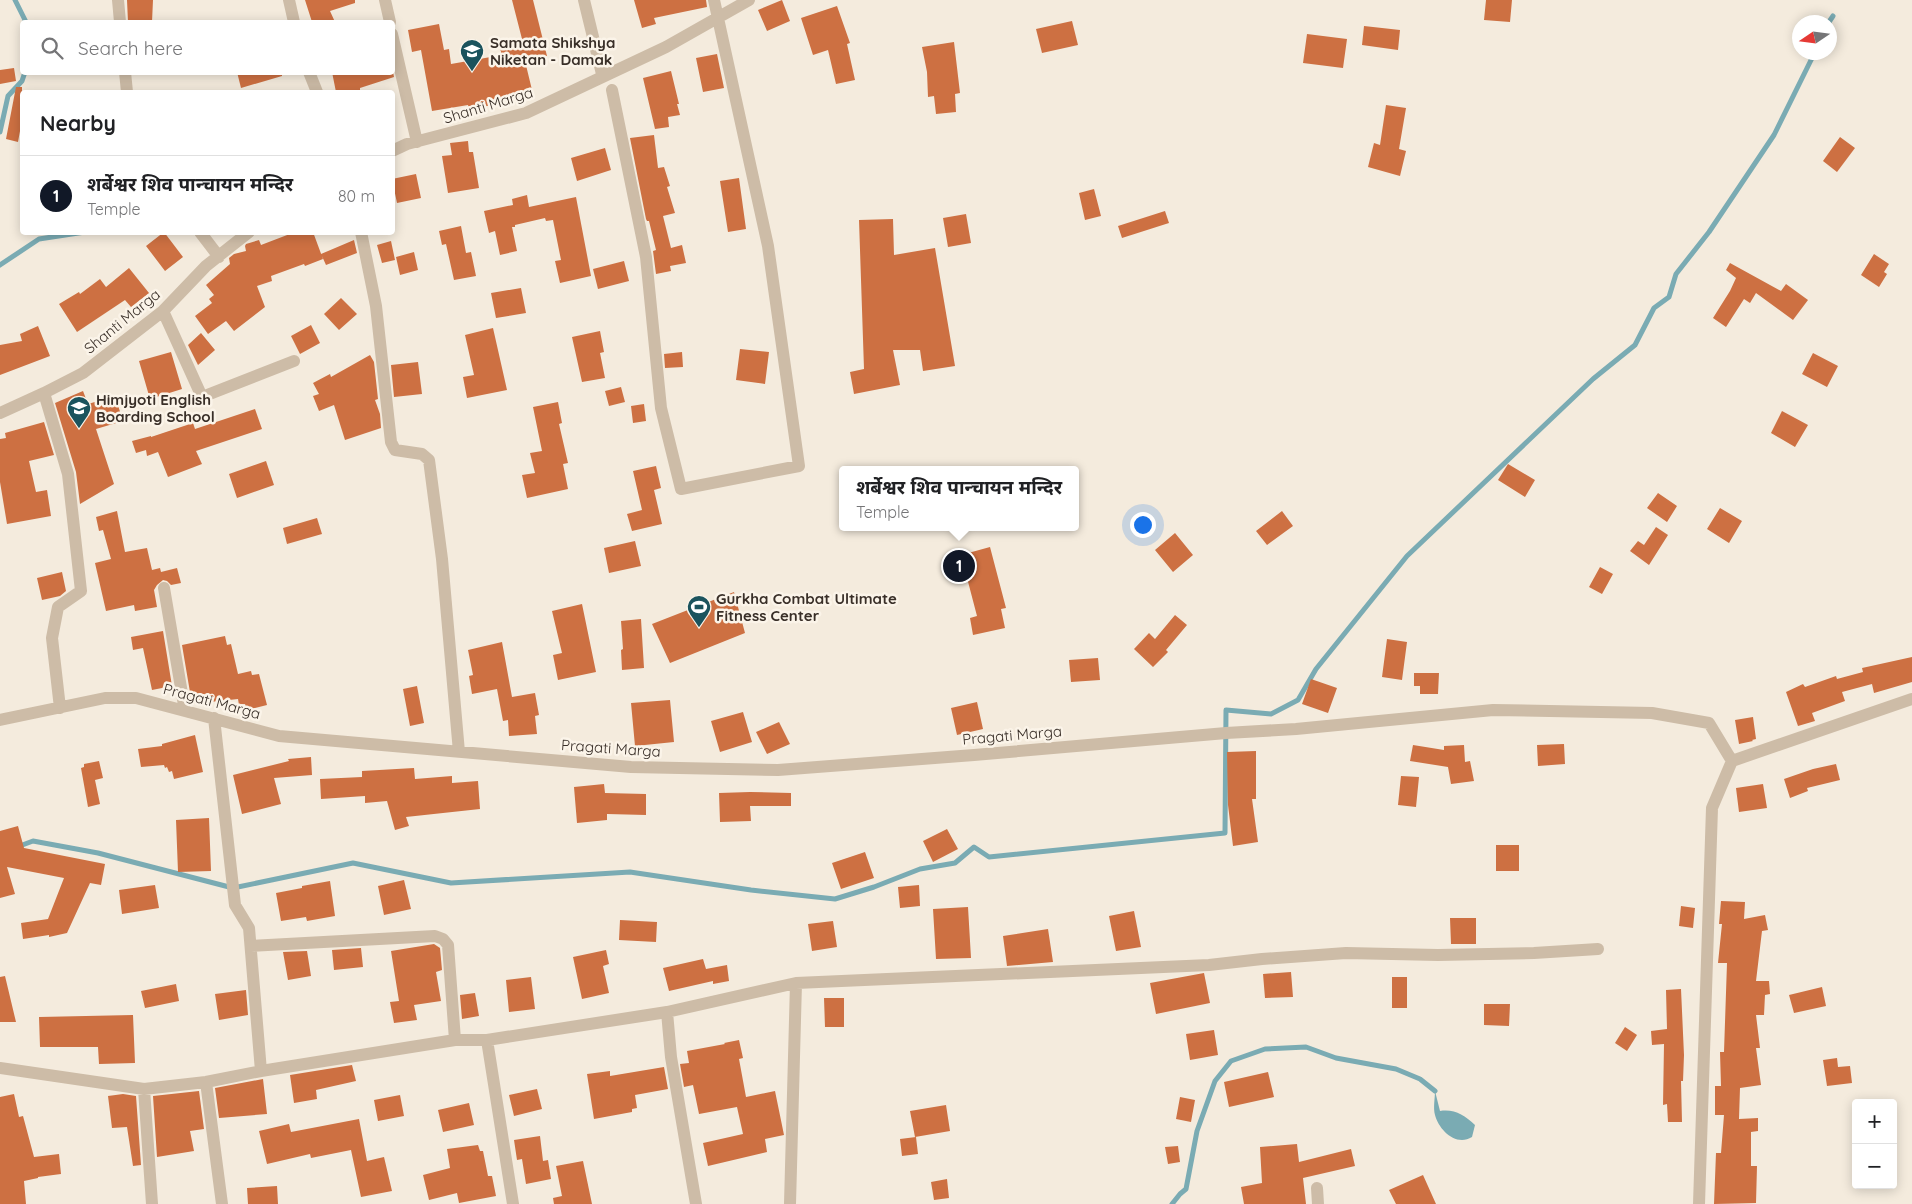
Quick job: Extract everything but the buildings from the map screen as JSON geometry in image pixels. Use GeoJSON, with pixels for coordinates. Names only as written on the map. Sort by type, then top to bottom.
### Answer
{"type":"FeatureCollection","features":[{"type":"Feature","properties":{"kind":"street"},"geometry":{"type":"LineString","coordinates":[[118,0],[120,20]]}},
{"type":"Feature","properties":{"kind":"street"},"geometry":{"type":"LineString","coordinates":[[289,0],[294,20]]}},
{"type":"Feature","properties":{"kind":"street"},"geometry":{"type":"LineString","coordinates":[[385,0],[390,20]]}},
{"type":"Feature","properties":{"kind":"street"},"geometry":{"type":"LineString","coordinates":[[584,0],[602,74]]}},
{"type":"Feature","properties":{"kind":"street"},"geometry":{"type":"LineString","coordinates":[[612,90],[646,257],[661,408],[681,489],[798,466],[768,246],[714,0]]}},
{"type":"Feature","properties":{"kind":"street","name":"Shanti Marga"},"geometry":{"type":"LineString","coordinates":[[395,150],[417,142],[526,113],[666,47],[749,0]]}},
{"type":"Feature","properties":{"kind":"street"},"geometry":{"type":"LineString","coordinates":[[395,47],[417,142]]}},
{"type":"Feature","properties":{"kind":"street"},"geometry":{"type":"LineString","coordinates":[[125,75],[127,90]]}},
{"type":"Feature","properties":{"kind":"street"},"geometry":{"type":"LineString","coordinates":[[310,75],[316,90]]}},
{"type":"Feature","properties":{"kind":"street"},"geometry":{"type":"LineString","coordinates":[[202,235],[219,257]]}},
{"type":"Feature","properties":{"kind":"street","name":"Shanti Marga"},"geometry":{"type":"LineString","coordinates":[[0,413],[44,394],[83,373],[163,311],[206,266],[245,235]]}},
{"type":"Feature","properties":{"kind":"street"},"geometry":{"type":"LineString","coordinates":[[362,235],[376,306],[391,442],[395,450],[422,454],[428,460],[442,559],[459,752]]}},
{"type":"Feature","properties":{"kind":"street"},"geometry":{"type":"LineString","coordinates":[[163,311],[202,397],[294,361]]}},
{"type":"Feature","properties":{"kind":"street"},"geometry":{"type":"LineString","coordinates":[[44,394],[68,474],[81,591],[58,607],[52,638],[60,708]]}},
{"type":"Feature","properties":{"kind":"street"},"geometry":{"type":"LineString","coordinates":[[164,588],[185,711]]}},
{"type":"Feature","properties":{"kind":"street","name":"Pragati Marga"},"geometry":{"type":"LineString","coordinates":[[0,720],[104,698],[136,698],[280,736],[631,767],[778,770],[1226,733],[1296,729],[1493,710],[1652,713],[1709,723],[1732,761]]}},
{"type":"Feature","properties":{"kind":"street"},"geometry":{"type":"LineString","coordinates":[[1699,1204],[1712,808],[1732,761],[1912,699]]}},
{"type":"Feature","properties":{"kind":"street"},"geometry":{"type":"LineString","coordinates":[[214,718],[235,904],[249,928],[260,1071]]}},
{"type":"Feature","properties":{"kind":"street"},"geometry":{"type":"LineString","coordinates":[[251,946],[435,936],[444,939],[448,945],[455,1040]]}},
{"type":"Feature","properties":{"kind":"street"},"geometry":{"type":"LineString","coordinates":[[0,1068],[144,1089],[206,1082],[260,1071],[455,1040],[487,1040],[667,1012],[796,983],[1209,965],[1346,953],[1438,955],[1534,953],[1598,949]]}},
{"type":"Feature","properties":{"kind":"street"},"geometry":{"type":"LineString","coordinates":[[790,1204],[796,983]]}},
{"type":"Feature","properties":{"kind":"street"},"geometry":{"type":"LineString","coordinates":[[667,1012],[672,1057],[696,1204]]}},
{"type":"Feature","properties":{"kind":"street"},"geometry":{"type":"LineString","coordinates":[[487,1040],[513,1204]]}},
{"type":"Feature","properties":{"kind":"street"},"geometry":{"type":"LineString","coordinates":[[206,1082],[222,1204]]}},
{"type":"Feature","properties":{"kind":"street"},"geometry":{"type":"LineString","coordinates":[[144,1089],[152,1204]]}},
{"type":"Feature","properties":{"kind":"street"},"geometry":{"type":"LineString","coordinates":[[1316,1188],[1318,1204]]}},
{"type":"Feature","properties":{"kind":"water"},"geometry":{"type":"Polygon","coordinates":[[[1435,1091],[1440,1111],[1450,1111],[1459,1114],[1475,1125],[1472,1137],[1460,1140],[1444,1131],[1435,1115],[1435,1091]]]}},
{"type":"Feature","properties":{"kind":"waterway"},"geometry":{"type":"LineString","coordinates":[[15,0],[25,20]]}},
{"type":"Feature","properties":{"kind":"waterway"},"geometry":{"type":"LineString","coordinates":[[17,847],[33,841],[98,853],[233,888],[353,863],[451,883],[630,872],[751,890],[835,899],[874,887],[920,869],[955,863],[974,847],[989,857],[1225,833],[1226,710],[1271,714],[1298,700],[1316,669],[1407,556],[1593,379],[1635,345],[1654,308],[1669,297],[1676,274],[1709,232],[1774,135],[1811,60]]}},
{"type":"Feature","properties":{"kind":"waterway"},"geometry":{"type":"LineString","coordinates":[[0,132],[8,96],[22,81],[24,75]]}},
{"type":"Feature","properties":{"kind":"waterway"},"geometry":{"type":"LineString","coordinates":[[0,265],[39,239],[65,235]]}},
{"type":"Feature","properties":{"kind":"waterway"},"geometry":{"type":"LineString","coordinates":[[1172,1204],[1186,1189],[1197,1131],[1215,1081],[1231,1061],[1265,1049],[1306,1047],[1336,1058],[1396,1069],[1420,1079],[1435,1091]]}},
{"type":"Feature","properties":{"kind":"place","name":"Samata Shikshya Niketan - Damak"},"geometry":{"type":"Point","coordinates":[472,72]}},
{"type":"Feature","properties":{"kind":"place","name":"Himjyoti English Boarding School"},"geometry":{"type":"Point","coordinates":[79,429]}},
{"type":"Feature","properties":{"kind":"place","name":"शर्बेश्वर शिव पान्चायन मन्दिर"},"geometry":{"type":"Point","coordinates":[959,566]}},
{"type":"Feature","properties":{"kind":"place","name":"Gurkha Combat Ultimate Fitness Center"},"geometry":{"type":"Point","coordinates":[699,628]}}]}
